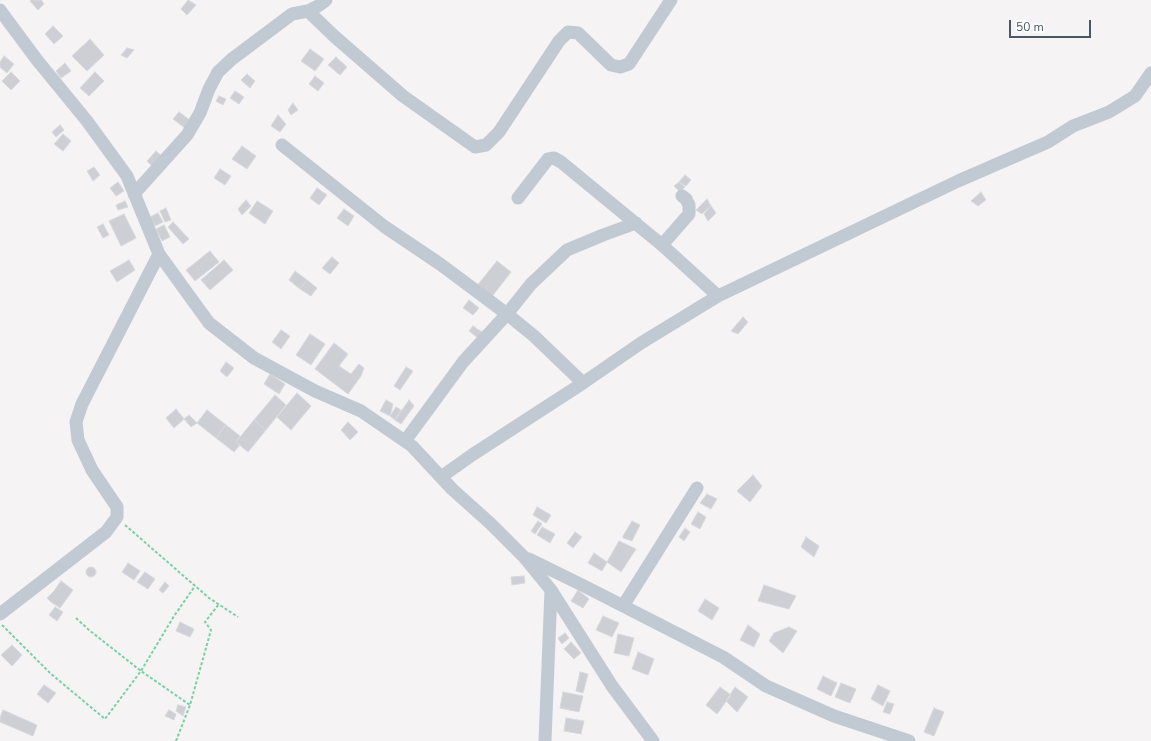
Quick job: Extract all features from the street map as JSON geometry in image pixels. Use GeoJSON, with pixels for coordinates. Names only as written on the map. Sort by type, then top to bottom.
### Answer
{"type":"FeatureCollection","features":[{"type":"Feature","properties":{"kind":"street"},"geometry":{"type":"LineString","coordinates":[[134,194],[187,135],[200,113],[209,89],[218,72],[274,26],[292,14],[308,11],[326,0]]}},
{"type":"Feature","properties":{"kind":"street"},"geometry":{"type":"LineString","coordinates":[[308,11],[334,36],[404,96],[475,147],[486,145],[499,132],[559,41],[568,32],[578,33],[611,65],[620,68],[629,64],[671,0]]}},
{"type":"Feature","properties":{"kind":"street"},"geometry":{"type":"LineString","coordinates":[[0,10],[37,60],[87,121],[123,170],[127,176],[159,254],[209,323],[254,358],[315,391],[361,411],[412,446],[452,489],[491,524],[524,557],[551,590],[612,686],[653,741]]}},
{"type":"Feature","properties":{"kind":"street"},"geometry":{"type":"LineString","coordinates":[[441,477],[641,343],[718,296],[951,185],[1048,142],[1073,126],[1109,112],[1135,96],[1151,72]]}},
{"type":"Feature","properties":{"kind":"street"},"geometry":{"type":"LineString","coordinates":[[282,145],[385,227],[440,264],[507,314],[534,336],[583,383]]}},
{"type":"Feature","properties":{"kind":"street"},"geometry":{"type":"LineString","coordinates":[[518,198],[548,159],[554,158],[561,162],[636,223],[718,296]]}},
{"type":"Feature","properties":{"kind":"street"},"geometry":{"type":"LineString","coordinates":[[662,245],[689,214],[689,205],[686,199],[682,196]]}},
{"type":"Feature","properties":{"kind":"street"},"geometry":{"type":"LineString","coordinates":[[405,441],[463,362],[507,314],[531,284],[567,250],[636,223]]}},
{"type":"Feature","properties":{"kind":"street"},"geometry":{"type":"LineString","coordinates":[[0,614],[106,532],[117,517],[117,507],[92,470],[78,440],[76,422],[82,404],[159,254]]}},
{"type":"Feature","properties":{"kind":"street"},"geometry":{"type":"LineString","coordinates":[[623,606],[697,488]]}},
{"type":"Feature","properties":{"kind":"street"},"geometry":{"type":"LineString","coordinates":[[524,557],[723,657],[766,686],[834,716],[908,741]]}},
{"type":"Feature","properties":{"kind":"street"},"geometry":{"type":"LineString","coordinates":[[545,741],[551,590]]}},
{"type":"Feature","properties":{"kind":"path"},"geometry":{"type":"LineString","coordinates":[[117,517],[209,598],[238,617]]}},
{"type":"Feature","properties":{"kind":"path"},"geometry":{"type":"LineString","coordinates":[[0,623],[50,673],[105,719],[141,671],[174,616],[195,586]]}},
{"type":"Feature","properties":{"kind":"path"},"geometry":{"type":"LineString","coordinates":[[176,741],[190,705],[211,630],[205,622],[218,604]]}},
{"type":"Feature","properties":{"kind":"path"},"geometry":{"type":"LineString","coordinates":[[76,618],[141,671],[190,705]]}},
{"type":"Feature","properties":{"kind":"building"},"geometry":{"type":"Polygon","coordinates":[[[41,0],[44,4],[38,10],[30,1],[41,0]]]}},
{"type":"Feature","properties":{"kind":"building"},"geometry":{"type":"Polygon","coordinates":[[[188,0],[196,5],[187,15],[181,9],[188,0]]]}},
{"type":"Feature","properties":{"kind":"building"},"geometry":{"type":"Polygon","coordinates":[[[53,26],[63,36],[54,44],[45,34],[53,26]]]}},
{"type":"Feature","properties":{"kind":"building"},"geometry":{"type":"Polygon","coordinates":[[[90,39],[104,55],[87,71],[72,56],[90,39]]]}},
{"type":"Feature","properties":{"kind":"building"},"geometry":{"type":"Polygon","coordinates":[[[127,48],[134,50],[127,58],[121,55],[127,48]]]}},
{"type":"Feature","properties":{"kind":"building"},"geometry":{"type":"Polygon","coordinates":[[[310,49],[324,59],[315,71],[301,61],[310,49]]]}},
{"type":"Feature","properties":{"kind":"building"},"geometry":{"type":"Polygon","coordinates":[[[4,56],[14,64],[7,73],[0,67],[0,62],[4,56]]]}},
{"type":"Feature","properties":{"kind":"building"},"geometry":{"type":"Polygon","coordinates":[[[336,57],[347,67],[340,75],[328,65],[336,57]]]}},
{"type":"Feature","properties":{"kind":"building"},"geometry":{"type":"Polygon","coordinates":[[[65,63],[71,71],[61,78],[56,71],[65,63]]]}},
{"type":"Feature","properties":{"kind":"building"},"geometry":{"type":"Polygon","coordinates":[[[11,72],[20,81],[11,90],[2,81],[11,72]]]}},
{"type":"Feature","properties":{"kind":"building"},"geometry":{"type":"Polygon","coordinates":[[[95,72],[104,81],[89,96],[80,88],[95,72]]]}},
{"type":"Feature","properties":{"kind":"building"},"geometry":{"type":"Polygon","coordinates":[[[247,74],[255,81],[250,88],[241,80],[247,74]]]}},
{"type":"Feature","properties":{"kind":"building"},"geometry":{"type":"Polygon","coordinates":[[[315,76],[324,83],[318,91],[309,84],[315,76]]]}},
{"type":"Feature","properties":{"kind":"building"},"geometry":{"type":"Polygon","coordinates":[[[235,91],[244,97],[239,104],[230,98],[235,91]]]}},
{"type":"Feature","properties":{"kind":"building"},"geometry":{"type":"Polygon","coordinates":[[[219,96],[226,99],[223,105],[216,101],[219,96]]]}},
{"type":"Feature","properties":{"kind":"building"},"geometry":{"type":"Polygon","coordinates":[[[293,103],[298,110],[291,115],[288,110],[293,103]]]}},
{"type":"Feature","properties":{"kind":"building"},"geometry":{"type":"Polygon","coordinates":[[[179,112],[191,121],[185,128],[173,119],[179,112]]]}},
{"type":"Feature","properties":{"kind":"building"},"geometry":{"type":"Polygon","coordinates":[[[278,115],[286,124],[280,132],[271,126],[278,115]]]}},
{"type":"Feature","properties":{"kind":"building"},"geometry":{"type":"Polygon","coordinates":[[[60,125],[64,130],[56,137],[52,132],[60,125]]]}},
{"type":"Feature","properties":{"kind":"building"},"geometry":{"type":"Polygon","coordinates":[[[63,134],[71,141],[63,151],[54,144],[63,134]]]}},
{"type":"Feature","properties":{"kind":"building"},"geometry":{"type":"Polygon","coordinates":[[[242,146],[256,156],[247,169],[232,159],[242,146]]]}},
{"type":"Feature","properties":{"kind":"building"},"geometry":{"type":"Polygon","coordinates":[[[156,151],[164,158],[154,168],[147,161],[156,151]]]}},
{"type":"Feature","properties":{"kind":"building"},"geometry":{"type":"Polygon","coordinates":[[[94,167],[100,175],[93,181],[87,171],[94,167]]]}},
{"type":"Feature","properties":{"kind":"building"},"geometry":{"type":"Polygon","coordinates":[[[220,169],[231,176],[225,185],[214,178],[220,169]]]}},
{"type":"Feature","properties":{"kind":"building"},"geometry":{"type":"Polygon","coordinates":[[[685,175],[691,180],[686,186],[679,182],[685,175]]]}},
{"type":"Feature","properties":{"kind":"building"},"geometry":{"type":"Polygon","coordinates":[[[118,182],[124,191],[116,196],[110,188],[118,182]]]}},
{"type":"Feature","properties":{"kind":"building"},"geometry":{"type":"Polygon","coordinates":[[[679,182],[685,187],[680,192],[674,186],[679,182]]]}},
{"type":"Feature","properties":{"kind":"building"},"geometry":{"type":"Polygon","coordinates":[[[317,188],[327,195],[319,205],[310,198],[317,188]]]}},
{"type":"Feature","properties":{"kind":"building"},"geometry":{"type":"Polygon","coordinates":[[[981,192],[986,200],[978,206],[971,201],[981,192]]]}},
{"type":"Feature","properties":{"kind":"building"},"geometry":{"type":"Polygon","coordinates":[[[707,199],[711,206],[702,214],[696,210],[707,199]]]}},
{"type":"Feature","properties":{"kind":"building"},"geometry":{"type":"Polygon","coordinates":[[[246,200],[251,206],[242,215],[238,209],[246,200]]]}},
{"type":"Feature","properties":{"kind":"building"},"geometry":{"type":"Polygon","coordinates":[[[125,201],[128,207],[118,210],[116,205],[125,201]]]}},
{"type":"Feature","properties":{"kind":"building"},"geometry":{"type":"Polygon","coordinates":[[[257,201],[273,211],[265,224],[249,213],[257,201]]]}},
{"type":"Feature","properties":{"kind":"building"},"geometry":{"type":"Polygon","coordinates":[[[711,206],[716,213],[708,221],[704,214],[711,206]]]}},
{"type":"Feature","properties":{"kind":"building"},"geometry":{"type":"Polygon","coordinates":[[[166,208],[171,220],[165,222],[160,211],[166,208]]]}},
{"type":"Feature","properties":{"kind":"building"},"geometry":{"type":"Polygon","coordinates":[[[344,209],[354,216],[348,226],[337,218],[344,209]]]}},
{"type":"Feature","properties":{"kind":"building"},"geometry":{"type":"Polygon","coordinates":[[[158,213],[163,222],[155,226],[150,217],[158,213]]]}},
{"type":"Feature","properties":{"kind":"building"},"geometry":{"type":"Polygon","coordinates":[[[124,214],[136,238],[121,246],[109,221],[124,214]]]}},
{"type":"Feature","properties":{"kind":"building"},"geometry":{"type":"Polygon","coordinates":[[[173,222],[189,239],[183,244],[168,227],[173,222]]]}},
{"type":"Feature","properties":{"kind":"building"},"geometry":{"type":"Polygon","coordinates":[[[103,224],[109,235],[103,238],[97,227],[103,224]]]}},
{"type":"Feature","properties":{"kind":"building"},"geometry":{"type":"Polygon","coordinates":[[[164,225],[170,237],[162,241],[156,229],[164,225]]]}},
{"type":"Feature","properties":{"kind":"building"},"geometry":{"type":"Polygon","coordinates":[[[210,251],[219,262],[195,281],[186,270],[210,251]]]}},
{"type":"Feature","properties":{"kind":"building"},"geometry":{"type":"Polygon","coordinates":[[[332,257],[339,263],[330,274],[322,268],[332,257]]]}},
{"type":"Feature","properties":{"kind":"building"},"geometry":{"type":"Polygon","coordinates":[[[129,260],[135,270],[117,282],[110,271],[129,260]]]}},
{"type":"Feature","properties":{"kind":"building"},"geometry":{"type":"Polygon","coordinates":[[[224,260],[233,270],[210,290],[201,280],[224,260]]]}},
{"type":"Feature","properties":{"kind":"building"},"geometry":{"type":"Polygon","coordinates":[[[497,261],[511,272],[490,299],[476,287],[497,261]]]}},
{"type":"Feature","properties":{"kind":"building"},"geometry":{"type":"Polygon","coordinates":[[[295,271],[307,280],[300,289],[289,280],[295,271]]]}},
{"type":"Feature","properties":{"kind":"building"},"geometry":{"type":"Polygon","coordinates":[[[307,280],[317,288],[311,296],[300,289],[307,280]]]}},
{"type":"Feature","properties":{"kind":"building"},"geometry":{"type":"Polygon","coordinates":[[[469,300],[479,308],[473,315],[463,308],[469,300]]]}},
{"type":"Feature","properties":{"kind":"building"},"geometry":{"type":"Polygon","coordinates":[[[743,317],[748,322],[738,334],[731,331],[743,317]]]}},
{"type":"Feature","properties":{"kind":"building"},"geometry":{"type":"Polygon","coordinates":[[[473,326],[482,332],[478,338],[469,331],[473,326]]]}},
{"type":"Feature","properties":{"kind":"building"},"geometry":{"type":"Polygon","coordinates":[[[281,330],[290,336],[281,349],[272,342],[281,330]]]}},
{"type":"Feature","properties":{"kind":"building"},"geometry":{"type":"Polygon","coordinates":[[[310,334],[325,344],[311,365],[296,355],[310,334]]]}},
{"type":"Feature","properties":{"kind":"building"},"geometry":{"type":"Polygon","coordinates":[[[334,343],[348,354],[339,366],[351,374],[359,364],[364,368],[361,376],[348,394],[315,369],[334,343]]]}},
{"type":"Feature","properties":{"kind":"building"},"geometry":{"type":"Polygon","coordinates":[[[226,362],[234,368],[227,377],[220,371],[226,362]]]}},
{"type":"Feature","properties":{"kind":"building"},"geometry":{"type":"Polygon","coordinates":[[[406,367],[413,371],[400,390],[394,386],[406,367]]]}},
{"type":"Feature","properties":{"kind":"building"},"geometry":{"type":"Polygon","coordinates":[[[270,374],[285,384],[279,394],[264,384],[270,374]]]}},
{"type":"Feature","properties":{"kind":"building"},"geometry":{"type":"Polygon","coordinates":[[[297,393],[311,406],[291,430],[277,417],[297,393]]]}},
{"type":"Feature","properties":{"kind":"building"},"geometry":{"type":"Polygon","coordinates":[[[275,395],[286,405],[266,430],[254,420],[275,395]]]}},
{"type":"Feature","properties":{"kind":"building"},"geometry":{"type":"Polygon","coordinates":[[[386,400],[393,404],[390,416],[380,411],[386,400]]]}},
{"type":"Feature","properties":{"kind":"building"},"geometry":{"type":"Polygon","coordinates":[[[409,400],[414,406],[401,424],[395,420],[409,400]]]}},
{"type":"Feature","properties":{"kind":"building"},"geometry":{"type":"Polygon","coordinates":[[[396,407],[401,410],[395,420],[390,416],[396,407]]]}},
{"type":"Feature","properties":{"kind":"building"},"geometry":{"type":"Polygon","coordinates":[[[176,409],[184,419],[174,428],[166,418],[176,409]]]}},
{"type":"Feature","properties":{"kind":"building"},"geometry":{"type":"Polygon","coordinates":[[[207,410],[226,425],[216,438],[197,423],[207,410]]]}},
{"type":"Feature","properties":{"kind":"building"},"geometry":{"type":"Polygon","coordinates":[[[189,415],[197,423],[191,427],[184,419],[189,415]]]}},
{"type":"Feature","properties":{"kind":"building"},"geometry":{"type":"Polygon","coordinates":[[[254,420],[266,430],[248,452],[236,442],[254,420]]]}},
{"type":"Feature","properties":{"kind":"building"},"geometry":{"type":"Polygon","coordinates":[[[348,422],[358,432],[350,440],[341,430],[348,422]]]}},
{"type":"Feature","properties":{"kind":"building"},"geometry":{"type":"Polygon","coordinates":[[[226,425],[240,436],[236,442],[240,445],[234,452],[216,438],[226,425]]]}},
{"type":"Feature","properties":{"kind":"building"},"geometry":{"type":"Polygon","coordinates":[[[753,475],[762,486],[750,502],[737,491],[753,475]]]}},
{"type":"Feature","properties":{"kind":"building"},"geometry":{"type":"Polygon","coordinates":[[[707,494],[717,499],[711,509],[700,503],[707,494]]]}},
{"type":"Feature","properties":{"kind":"building"},"geometry":{"type":"Polygon","coordinates":[[[537,507],[551,515],[546,523],[533,515],[537,507]]]}},
{"type":"Feature","properties":{"kind":"building"},"geometry":{"type":"Polygon","coordinates":[[[698,512],[706,517],[700,529],[691,524],[698,512]]]}},
{"type":"Feature","properties":{"kind":"building"},"geometry":{"type":"Polygon","coordinates":[[[538,521],[542,524],[535,534],[531,531],[538,521]]]}},
{"type":"Feature","properties":{"kind":"building"},"geometry":{"type":"Polygon","coordinates":[[[632,521],[640,525],[632,541],[623,538],[623,536],[632,521]]]}},
{"type":"Feature","properties":{"kind":"building"},"geometry":{"type":"Polygon","coordinates":[[[542,527],[555,534],[550,543],[537,535],[542,527]]]}},
{"type":"Feature","properties":{"kind":"building"},"geometry":{"type":"Polygon","coordinates":[[[685,528],[690,532],[684,541],[679,537],[685,528]]]}},
{"type":"Feature","properties":{"kind":"building"},"geometry":{"type":"Polygon","coordinates":[[[575,532],[582,537],[573,548],[567,543],[575,532]]]}},
{"type":"Feature","properties":{"kind":"building"},"geometry":{"type":"Polygon","coordinates":[[[806,537],[819,546],[814,557],[801,547],[806,537]]]}},
{"type":"Feature","properties":{"kind":"building"},"geometry":{"type":"Polygon","coordinates":[[[619,541],[636,549],[621,572],[607,562],[619,541]]]}},
{"type":"Feature","properties":{"kind":"building"},"geometry":{"type":"Polygon","coordinates":[[[594,553],[607,562],[602,571],[588,563],[594,553]]]}},
{"type":"Feature","properties":{"kind":"building"},"geometry":{"type":"Polygon","coordinates":[[[128,563],[140,571],[134,580],[122,572],[128,563]]]}},
{"type":"Feature","properties":{"kind":"building"},"geometry":{"type":"Polygon","coordinates":[[[91,567],[96,572],[91,577],[86,572],[91,567]]]}},
{"type":"Feature","properties":{"kind":"building"},"geometry":{"type":"Polygon","coordinates":[[[145,572],[155,579],[148,589],[137,582],[145,572]]]}},
{"type":"Feature","properties":{"kind":"building"},"geometry":{"type":"Polygon","coordinates":[[[524,576],[525,583],[512,585],[511,577],[524,576]]]}},
{"type":"Feature","properties":{"kind":"building"},"geometry":{"type":"Polygon","coordinates":[[[61,581],[73,590],[60,608],[47,598],[61,581]]]}},
{"type":"Feature","properties":{"kind":"building"},"geometry":{"type":"Polygon","coordinates":[[[165,582],[169,586],[163,593],[159,590],[165,582]]]}},
{"type":"Feature","properties":{"kind":"building"},"geometry":{"type":"Polygon","coordinates":[[[764,585],[796,596],[789,609],[758,601],[764,585]]]}},
{"type":"Feature","properties":{"kind":"building"},"geometry":{"type":"Polygon","coordinates":[[[578,590],[589,599],[583,608],[571,601],[578,590]]]}},
{"type":"Feature","properties":{"kind":"building"},"geometry":{"type":"Polygon","coordinates":[[[705,599],[719,608],[712,620],[698,611],[705,599]]]}},
{"type":"Feature","properties":{"kind":"building"},"geometry":{"type":"Polygon","coordinates":[[[55,607],[63,612],[57,621],[49,615],[55,607]]]}},
{"type":"Feature","properties":{"kind":"building"},"geometry":{"type":"Polygon","coordinates":[[[603,616],[619,623],[612,637],[596,630],[603,616]]]}},
{"type":"Feature","properties":{"kind":"building"},"geometry":{"type":"Polygon","coordinates":[[[180,622],[194,629],[190,637],[176,631],[180,622]]]}},
{"type":"Feature","properties":{"kind":"building"},"geometry":{"type":"Polygon","coordinates":[[[748,625],[760,634],[754,647],[740,640],[748,625]]]}},
{"type":"Feature","properties":{"kind":"building"},"geometry":{"type":"Polygon","coordinates":[[[789,627],[797,631],[783,653],[769,641],[774,633],[789,627]]]}},
{"type":"Feature","properties":{"kind":"building"},"geometry":{"type":"Polygon","coordinates":[[[565,633],[569,638],[562,644],[558,638],[565,633]]]}},
{"type":"Feature","properties":{"kind":"building"},"geometry":{"type":"Polygon","coordinates":[[[618,634],[634,638],[629,656],[614,653],[618,634]]]}},
{"type":"Feature","properties":{"kind":"building"},"geometry":{"type":"Polygon","coordinates":[[[571,642],[581,653],[574,659],[564,649],[571,642]]]}},
{"type":"Feature","properties":{"kind":"building"},"geometry":{"type":"Polygon","coordinates":[[[12,645],[22,655],[12,666],[1,655],[12,645]]]}},
{"type":"Feature","properties":{"kind":"building"},"geometry":{"type":"Polygon","coordinates":[[[638,652],[654,659],[648,675],[632,669],[638,652]]]}},
{"type":"Feature","properties":{"kind":"building"},"geometry":{"type":"Polygon","coordinates":[[[580,672],[588,674],[583,693],[576,691],[580,672]]]}},
{"type":"Feature","properties":{"kind":"building"},"geometry":{"type":"Polygon","coordinates":[[[823,676],[837,683],[831,696],[817,689],[823,676]]]}},
{"type":"Feature","properties":{"kind":"building"},"geometry":{"type":"Polygon","coordinates":[[[841,683],[856,689],[850,703],[835,697],[841,683]]]}},
{"type":"Feature","properties":{"kind":"building"},"geometry":{"type":"Polygon","coordinates":[[[44,685],[56,693],[48,703],[37,694],[44,685]]]}},
{"type":"Feature","properties":{"kind":"building"},"geometry":{"type":"Polygon","coordinates":[[[878,685],[890,691],[883,706],[871,699],[878,685]]]}},
{"type":"Feature","properties":{"kind":"building"},"geometry":{"type":"Polygon","coordinates":[[[720,687],[731,695],[717,714],[706,705],[720,687]]]}},
{"type":"Feature","properties":{"kind":"building"},"geometry":{"type":"Polygon","coordinates":[[[735,687],[748,697],[737,712],[726,701],[735,687]]]}},
{"type":"Feature","properties":{"kind":"building"},"geometry":{"type":"Polygon","coordinates":[[[563,692],[583,696],[579,712],[560,708],[563,692]]]}},
{"type":"Feature","properties":{"kind":"building"},"geometry":{"type":"Polygon","coordinates":[[[887,702],[894,704],[890,714],[883,712],[887,702]]]}},
{"type":"Feature","properties":{"kind":"building"},"geometry":{"type":"Polygon","coordinates":[[[178,705],[186,707],[183,716],[176,711],[178,705]]]}},
{"type":"Feature","properties":{"kind":"building"},"geometry":{"type":"Polygon","coordinates":[[[934,708],[944,712],[934,736],[924,732],[934,708]]]}},
{"type":"Feature","properties":{"kind":"building"},"geometry":{"type":"Polygon","coordinates":[[[3,710],[37,725],[33,736],[0,722],[3,710]]]}},
{"type":"Feature","properties":{"kind":"building"},"geometry":{"type":"Polygon","coordinates":[[[169,710],[176,714],[174,720],[165,716],[169,710]]]}},
{"type":"Feature","properties":{"kind":"building"},"geometry":{"type":"Polygon","coordinates":[[[566,718],[584,721],[581,734],[564,731],[566,718]]]}}]}
